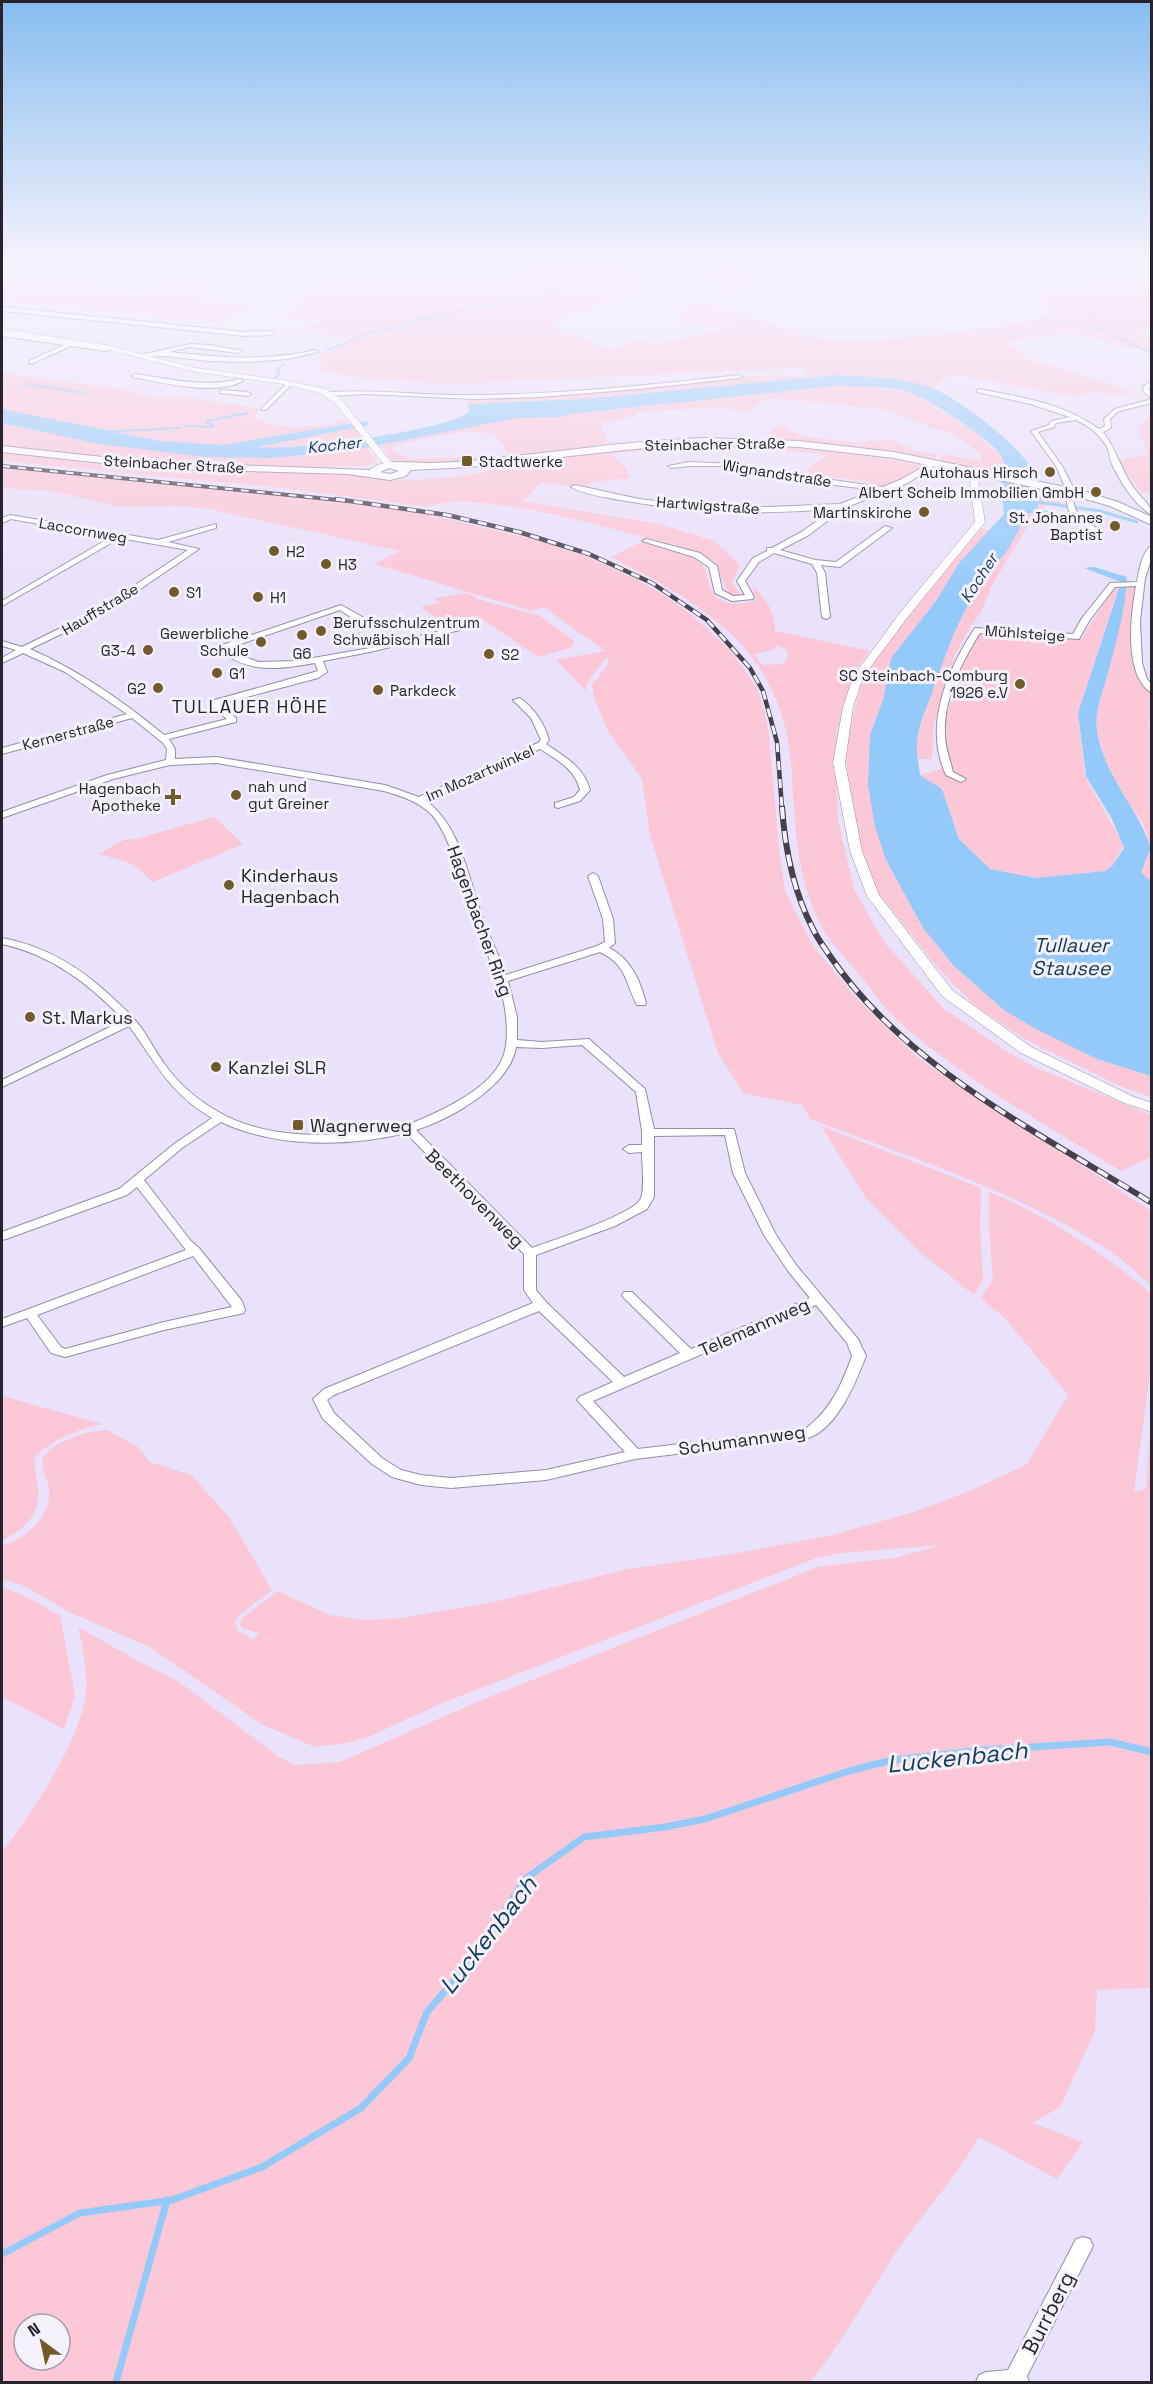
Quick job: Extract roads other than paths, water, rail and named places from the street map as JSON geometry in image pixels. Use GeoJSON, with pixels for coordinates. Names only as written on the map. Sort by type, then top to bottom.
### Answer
{"type":"FeatureCollection","features":[{"type":"Feature","properties":{"kind":"main road","name":"Steinbacher Straße"},"geometry":{"type":"LineString","coordinates":[[403,470],[594,448],[743,440],[839,447],[934,463],[1071,491],[1127,507],[1152,522]]}},
{"type":"Feature","properties":{"kind":"main road","name":"Steinbacher Straße"},"geometry":{"type":"LineString","coordinates":[[2,449],[148,465],[347,471],[382,467]]}},
{"type":"Feature","properties":{"kind":"main road"},"geometry":{"type":"LineString","coordinates":[[382,467],[403,470]]}},
{"type":"Feature","properties":{"kind":"main road"},"geometry":{"type":"LineString","coordinates":[[382,467],[391,477],[403,470]]}},
{"type":"Feature","properties":{"kind":"street"},"geometry":{"type":"LineString","coordinates":[[161,380],[169,373]]}},
{"type":"Feature","properties":{"kind":"street"},"geometry":{"type":"LineString","coordinates":[[197,384],[216,373]]}},
{"type":"Feature","properties":{"kind":"street"},"geometry":{"type":"LineString","coordinates":[[218,373],[290,383],[330,394],[370,392],[506,396],[653,386],[739,377]]}},
{"type":"Feature","properties":{"kind":"street"},"geometry":{"type":"LineString","coordinates":[[135,376],[197,384],[229,385],[240,381]]}},
{"type":"Feature","properties":{"kind":"street"},"geometry":{"type":"LineString","coordinates":[[264,409],[290,383]]}},
{"type":"Feature","properties":{"kind":"street"},"geometry":{"type":"LineString","coordinates":[[1152,383],[1146,387],[1146,391],[1152,397]]}},
{"type":"Feature","properties":{"kind":"street"},"geometry":{"type":"LineString","coordinates":[[229,385],[222,392],[248,394]]}},
{"type":"Feature","properties":{"kind":"street"},"geometry":{"type":"LineString","coordinates":[[979,391],[1048,407],[1099,431],[1110,445],[1113,459],[1138,502],[1152,513]]}},
{"type":"Feature","properties":{"kind":"street"},"geometry":{"type":"LineString","coordinates":[[330,394],[353,419],[382,467]]}},
{"type":"Feature","properties":{"kind":"street"},"geometry":{"type":"LineString","coordinates":[[1099,431],[1109,427],[1107,419],[1117,410],[1152,401]]}},
{"type":"Feature","properties":{"kind":"street"},"geometry":{"type":"LineString","coordinates":[[1075,418],[1053,422],[1052,426],[1034,431],[1059,466],[1071,491],[1068,507],[1098,533]]}},
{"type":"Feature","properties":{"kind":"street","name":"Wignandstraße"},"geometry":{"type":"LineString","coordinates":[[671,466],[701,462],[725,463],[809,479],[857,483],[884,490]]}},
{"type":"Feature","properties":{"kind":"street"},"geometry":{"type":"LineString","coordinates":[[646,541],[697,555],[713,566],[718,591],[732,599],[750,597],[741,585],[742,577],[756,560],[770,550],[806,532],[841,506],[905,481],[934,463]]}},
{"type":"Feature","properties":{"kind":"street"},"geometry":{"type":"LineString","coordinates":[[977,473],[974,480],[980,522],[903,616],[858,677],[848,707],[839,763],[856,851],[873,896],[947,993],[1026,1050],[1129,1100],[1152,1108]]}},
{"type":"Feature","properties":{"kind":"street","name":"Hartwigstraße"},"geometry":{"type":"LineString","coordinates":[[575,487],[632,499],[679,505],[777,510],[841,506]]}},
{"type":"Feature","properties":{"kind":"street"},"geometry":{"type":"LineString","coordinates":[[1127,507],[1138,502]]}},
{"type":"Feature","properties":{"kind":"street","name":"Laccornweg"},"geometry":{"type":"LineString","coordinates":[[2,521],[10,518],[195,549]]}},
{"type":"Feature","properties":{"kind":"street","name":"Laccornweg"},"geometry":{"type":"LineString","coordinates":[[156,543],[213,526]]}},
{"type":"Feature","properties":{"kind":"street"},"geometry":{"type":"LineString","coordinates":[[770,550],[815,562],[837,565],[888,528]]}},
{"type":"Feature","properties":{"kind":"street"},"geometry":{"type":"LineString","coordinates":[[2,604],[118,536]]}},
{"type":"Feature","properties":{"kind":"street"},"geometry":{"type":"LineString","coordinates":[[1152,547],[1135,584],[1135,641],[1140,676],[1152,691]]}},
{"type":"Feature","properties":{"kind":"street","name":"Hauffstraße"},"geometry":{"type":"LineString","coordinates":[[2,661],[22,648],[41,643],[102,611],[195,549]]}},
{"type":"Feature","properties":{"kind":"street"},"geometry":{"type":"LineString","coordinates":[[815,562],[821,573],[826,617]]}},
{"type":"Feature","properties":{"kind":"street","name":"Mühlsteige"},"geometry":{"type":"LineString","coordinates":[[962,779],[949,772],[940,732],[943,711],[963,651],[978,630],[1076,637],[1085,620],[1113,585],[1135,584]]}},
{"type":"Feature","properties":{"kind":"street"},"geometry":{"type":"LineString","coordinates":[[361,620],[341,607],[219,649],[258,665],[297,664],[469,625]]}},
{"type":"Feature","properties":{"kind":"street"},"geometry":{"type":"LineString","coordinates":[[2,643],[22,648],[81,677],[163,738],[171,749],[170,762]]}},
{"type":"Feature","properties":{"kind":"street"},"geometry":{"type":"LineString","coordinates":[[163,738],[232,720],[214,703],[315,676],[324,672],[318,660]]}},
{"type":"Feature","properties":{"kind":"street","name":"Im Mozartwinkel"},"geometry":{"type":"LineString","coordinates":[[419,801],[541,745],[545,740],[543,733],[530,708],[517,699]]}},
{"type":"Feature","properties":{"kind":"street","name":"Kernerstraße"},"geometry":{"type":"LineString","coordinates":[[2,751],[135,716]]}},
{"type":"Feature","properties":{"kind":"street","name":"Im Mozartwinkel"},"geometry":{"type":"LineString","coordinates":[[541,745],[578,772],[584,784],[585,790],[577,799],[558,805]]}},
{"type":"Feature","properties":{"kind":"street","name":"Hagenbacher Ring"},"geometry":{"type":"LineString","coordinates":[[2,814],[110,777],[170,762],[204,760],[258,766],[385,788],[419,801],[436,813],[444,827],[484,934],[504,979],[512,1009],[512,1043],[507,1062],[489,1085],[459,1106],[407,1128],[383,1134],[333,1138],[268,1133],[220,1118],[194,1100],[170,1078],[131,1022],[72,967],[50,955],[2,941]]}},
{"type":"Feature","properties":{"kind":"street"},"geometry":{"type":"LineString","coordinates":[[504,979],[601,948],[610,943],[611,938],[593,876]]}},
{"type":"Feature","properties":{"kind":"street"},"geometry":{"type":"LineString","coordinates":[[601,948],[628,966],[635,979],[641,1003]]}},
{"type":"Feature","properties":{"kind":"street"},"geometry":{"type":"LineString","coordinates":[[2,1084],[131,1022]]}},
{"type":"Feature","properties":{"kind":"street"},"geometry":{"type":"LineString","coordinates":[[512,1043],[542,1045],[585,1041],[641,1091],[648,1133],[649,1186],[648,1197],[643,1206],[611,1223],[530,1253]]}},
{"type":"Feature","properties":{"kind":"street"},"geometry":{"type":"LineString","coordinates":[[2,1236],[123,1192],[178,1146],[220,1118]]}},
{"type":"Feature","properties":{"kind":"street","name":"Beethovenweg"},"geometry":{"type":"LineString","coordinates":[[407,1128],[530,1253],[530,1290],[541,1305],[622,1383]]}},
{"type":"Feature","properties":{"kind":"street","name":"Schumannweg"},"geometry":{"type":"LineString","coordinates":[[541,1305],[329,1392],[320,1399],[328,1416],[377,1461],[397,1474],[422,1480],[451,1483],[546,1474],[635,1454],[808,1433],[822,1425],[840,1396],[859,1356],[853,1342],[792,1268],[770,1235],[739,1173],[730,1131],[648,1133]]}},
{"type":"Feature","properties":{"kind":"street"},"geometry":{"type":"LineString","coordinates":[[629,1149],[648,1148]]}},
{"type":"Feature","properties":{"kind":"street"},"geometry":{"type":"LineString","coordinates":[[30,1314],[56,1350],[65,1353],[124,1336],[239,1310],[237,1304],[138,1180]]}},
{"type":"Feature","properties":{"kind":"street"},"geometry":{"type":"LineString","coordinates":[[2,1323],[195,1251]]}},
{"type":"Feature","properties":{"kind":"street","name":"Telemannweg"},"geometry":{"type":"LineString","coordinates":[[628,1295],[690,1355]]}},
{"type":"Feature","properties":{"kind":"street","name":"Telemannweg"},"geometry":{"type":"LineString","coordinates":[[622,1383],[818,1299]]}},
{"type":"Feature","properties":{"kind":"street"},"geometry":{"type":"LineString","coordinates":[[622,1383],[584,1400],[635,1454]]}},
{"type":"Feature","properties":{"kind":"street","name":"Burrberg"},"geometry":{"type":"LineString","coordinates":[[986,2382],[1017,2381],[1083,2246]]}},
{"type":"Feature","properties":{"kind":"water"},"geometry":{"type":"Polygon","coordinates":[[[836,375],[907,381],[944,393],[1002,436],[1034,472],[1042,489],[1040,503],[1027,516],[1009,548],[979,586],[962,616],[924,713],[918,738],[920,775],[942,789],[959,839],[990,869],[1036,878],[1105,871],[1113,865],[1124,848],[1112,819],[1086,776],[1078,713],[1121,582],[1084,568],[1094,567],[1127,577],[1123,613],[1099,702],[1096,724],[1107,763],[1145,832],[1151,848],[1141,872],[1151,882],[1151,1076],[1097,1059],[1040,1031],[1005,1011],[954,966],[923,928],[886,860],[875,827],[868,785],[870,735],[883,700],[891,658],[936,601],[959,563],[1004,514],[1001,476],[1007,471],[1000,454],[972,430],[933,404],[913,394],[895,389],[835,386],[570,414],[560,417],[518,418],[354,450],[273,458],[204,457],[99,444],[2,423],[2,409],[160,441],[223,445],[366,421],[370,425],[257,447],[301,446],[368,438],[433,426],[470,411],[467,404],[583,399],[836,375]]]}},
{"type":"Feature","properties":{"kind":"waterway"},"geometry":{"type":"LineString","coordinates":[[275,378],[280,373]]}},
{"type":"Feature","properties":{"kind":"waterway"},"geometry":{"type":"LineString","coordinates":[[27,384],[84,393]]}},
{"type":"Feature","properties":{"kind":"waterway"},"geometry":{"type":"LineString","coordinates":[[185,426],[214,427],[206,421],[248,413]]}},
{"type":"Feature","properties":{"kind":"waterway"},"geometry":{"type":"LineString","coordinates":[[100,432],[180,428]]}},
{"type":"Feature","properties":{"kind":"waterway"},"geometry":{"type":"LineString","coordinates":[[1037,502],[1100,511],[1137,522]]}},
{"type":"Feature","properties":{"kind":"waterway"},"geometry":{"type":"LineString","coordinates":[[1023,508],[1048,514]]}},
{"type":"Feature","properties":{"kind":"waterway","name":"Luckenbach"},"geometry":{"type":"LineString","coordinates":[[167,2201],[262,2167],[361,2108],[409,2058],[427,2012],[479,1952],[525,1879],[584,1837],[665,1827],[705,1819],[849,1771],[892,1760],[984,1750],[1110,1742],[1152,1752]]}},
{"type":"Feature","properties":{"kind":"waterway","name":"Luckenbach"},"geometry":{"type":"LineString","coordinates":[[2,2254],[80,2213],[167,2201]]}},
{"type":"Feature","properties":{"kind":"waterway"},"geometry":{"type":"LineString","coordinates":[[116,2382],[167,2201]]}},
{"type":"Feature","properties":{"kind":"railway"},"geometry":{"type":"LineString","coordinates":[[2,466],[348,501]]}},
{"type":"Feature","properties":{"kind":"railway"},"geometry":{"type":"LineString","coordinates":[[336,499],[447,515],[519,532],[589,554],[652,583],[707,620],[750,668],[763,691],[777,742],[782,808]]}},
{"type":"Feature","properties":{"kind":"railway"},"geometry":{"type":"LineString","coordinates":[[782,807],[791,870],[806,915],[830,956],[861,996],[896,1032],[978,1095],[1021,1124],[1152,1203]]}},
{"type":"Feature","properties":{"kind":"place","name":"Stadtwerke"},"geometry":{"type":"Point","coordinates":[467,461]}},
{"type":"Feature","properties":{"kind":"place","name":"Autohaus Hirsch"},"geometry":{"type":"Point","coordinates":[1050,472]}},
{"type":"Feature","properties":{"kind":"place","name":"Albert Scheib Immobilien GmbH"},"geometry":{"type":"Point","coordinates":[1096,492]}},
{"type":"Feature","properties":{"kind":"place","name":"Martinskirche"},"geometry":{"type":"Point","coordinates":[924,512]}},
{"type":"Feature","properties":{"kind":"place","name":"St. Johannes Baptist"},"geometry":{"type":"Point","coordinates":[1115,526]}},
{"type":"Feature","properties":{"kind":"place","name":"H2"},"geometry":{"type":"Point","coordinates":[274,551]}},
{"type":"Feature","properties":{"kind":"place","name":"H3"},"geometry":{"type":"Point","coordinates":[326,564]}},
{"type":"Feature","properties":{"kind":"place","name":"S1"},"geometry":{"type":"Point","coordinates":[174,592]}},
{"type":"Feature","properties":{"kind":"place","name":"H1"},"geometry":{"type":"Point","coordinates":[258,597]}},
{"type":"Feature","properties":{"kind":"place","name":"Berufsschulzentrum Schwäbisch Hall"},"geometry":{"type":"Point","coordinates":[321,631]}},
{"type":"Feature","properties":{"kind":"place","name":"G6"},"geometry":{"type":"Point","coordinates":[302,635]}},
{"type":"Feature","properties":{"kind":"place","name":"Gewerbliche Schule"},"geometry":{"type":"Point","coordinates":[261,642]}},
{"type":"Feature","properties":{"kind":"place","name":"G3-4"},"geometry":{"type":"Point","coordinates":[148,650]}},
{"type":"Feature","properties":{"kind":"place","name":"S2"},"geometry":{"type":"Point","coordinates":[489,654]}},
{"type":"Feature","properties":{"kind":"place","name":"G1"},"geometry":{"type":"Point","coordinates":[217,673]}},
{"type":"Feature","properties":{"kind":"place","name":"SC Steinbach-Comburg 1926 e.V"},"geometry":{"type":"Point","coordinates":[1020,684]}},
{"type":"Feature","properties":{"kind":"place","name":"G2"},"geometry":{"type":"Point","coordinates":[158,688]}},
{"type":"Feature","properties":{"kind":"place","name":"Parkdeck"},"geometry":{"type":"Point","coordinates":[378,690]}},
{"type":"Feature","properties":{"kind":"place","name":"nah und gut Greiner"},"geometry":{"type":"Point","coordinates":[236,795]}},
{"type":"Feature","properties":{"kind":"place","name":"Hagenbach Apotheke"},"geometry":{"type":"Point","coordinates":[173,797]}},
{"type":"Feature","properties":{"kind":"place","name":"Kinderhaus Hagenbach"},"geometry":{"type":"Point","coordinates":[229,885]}},
{"type":"Feature","properties":{"kind":"place","name":"St. Markus"},"geometry":{"type":"Point","coordinates":[30,1017]}},
{"type":"Feature","properties":{"kind":"place","name":"Kanzlei SLR"},"geometry":{"type":"Point","coordinates":[216,1067]}},
{"type":"Feature","properties":{"kind":"place","name":"Wagnerweg"},"geometry":{"type":"Point","coordinates":[298,1125]}},
{"type":"Feature","properties":{"kind":"district","name":"TULLAUER HÖHE"},"geometry":{"type":"Point","coordinates":[250,706]}},
{"type":"Feature","properties":{"kind":"water label","name":"Kocher"},"geometry":{"type":"Point","coordinates":[334,445]}},
{"type":"Feature","properties":{"kind":"water label","name":"Kocher"},"geometry":{"type":"Point","coordinates":[979,578]}},
{"type":"Feature","properties":{"kind":"water label","name":"Tullauer Stausee"},"geometry":{"type":"Point","coordinates":[1071,956]}}]}
